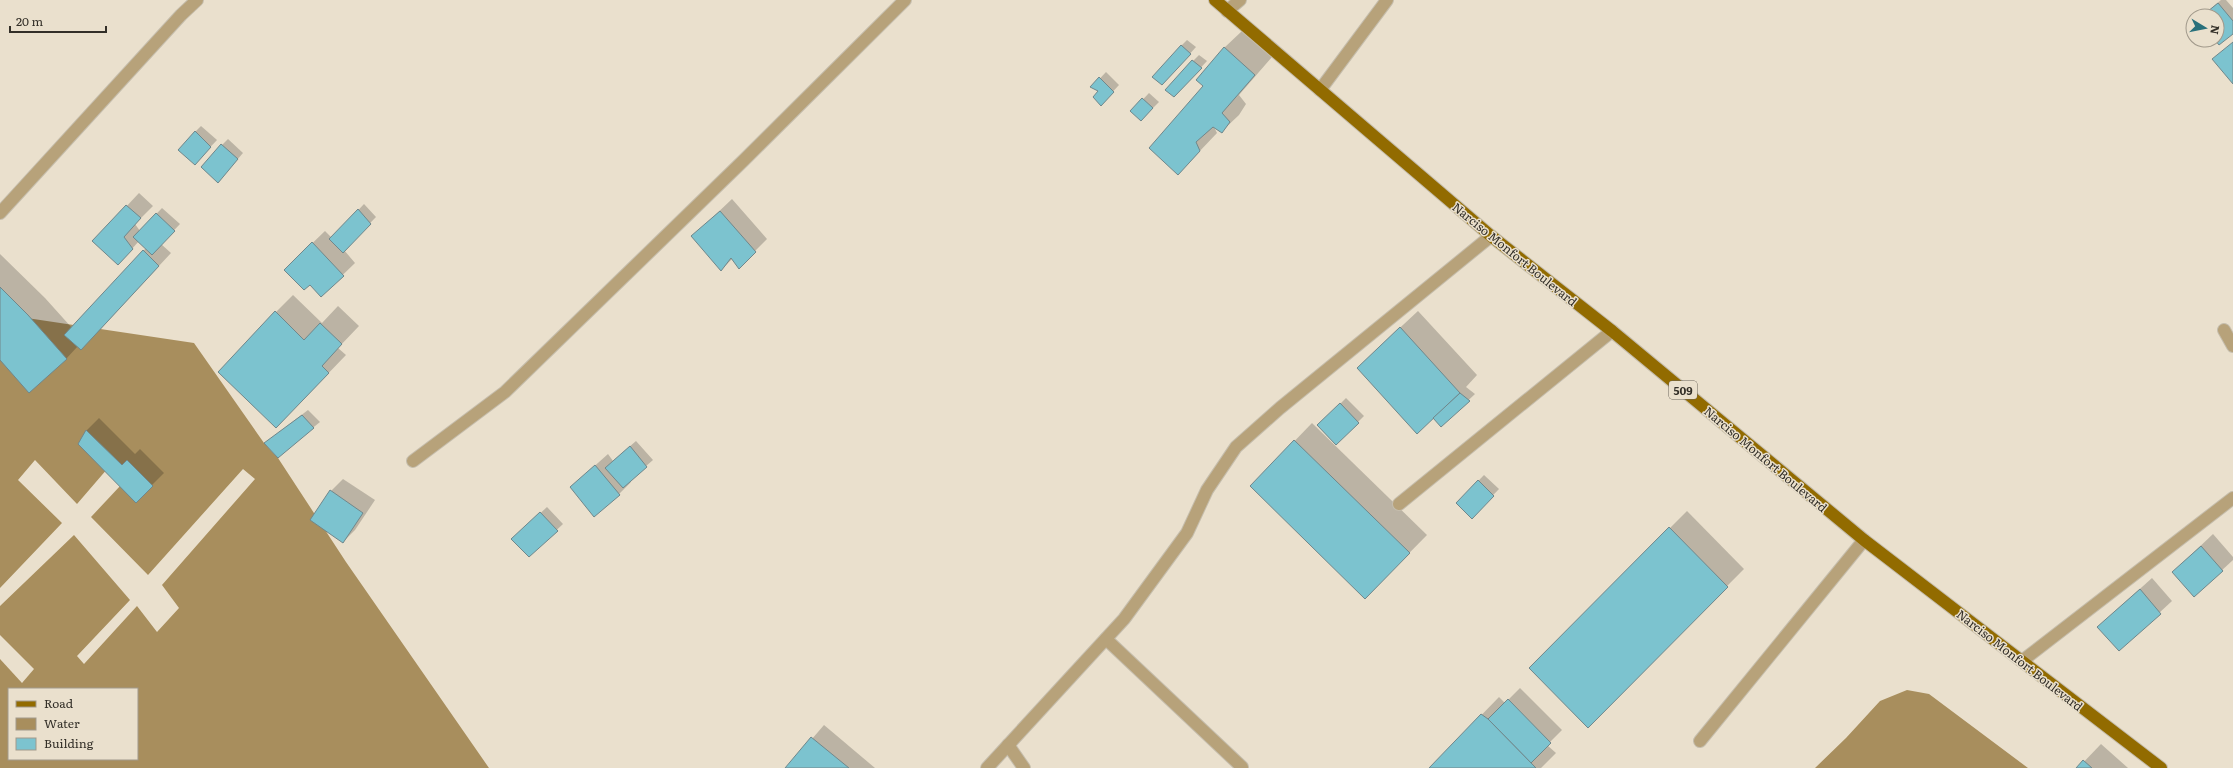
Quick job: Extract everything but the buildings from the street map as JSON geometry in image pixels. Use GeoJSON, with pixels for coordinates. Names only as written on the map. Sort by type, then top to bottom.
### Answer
{"type":"FeatureCollection","features":[{"type":"Feature","properties":{"kind":"main road","name":"Narciso Monfort Boulevard"},"geometry":{"type":"LineString","coordinates":[[1215,0],[1491,236],[1612,331],[1864,540],[2161,768]]}},
{"type":"Feature","properties":{"kind":"street"},"geometry":{"type":"LineString","coordinates":[[0,213],[181,15],[197,0]]}},
{"type":"Feature","properties":{"kind":"street"},"geometry":{"type":"LineString","coordinates":[[414,461],[505,392],[744,160],[905,0]]}},
{"type":"Feature","properties":{"kind":"street"},"geometry":{"type":"LineString","coordinates":[[1227,10],[1240,0]]}},
{"type":"Feature","properties":{"kind":"street"},"geometry":{"type":"LineString","coordinates":[[1320,90],[1387,0]]}},
{"type":"Feature","properties":{"kind":"street"},"geometry":{"type":"LineString","coordinates":[[987,768],[1124,619],[1187,533],[1207,490],[1236,447],[1280,408],[1491,236]]}},
{"type":"Feature","properties":{"kind":"street"},"geometry":{"type":"LineString","coordinates":[[2224,330],[2233,346]]}},
{"type":"Feature","properties":{"kind":"street"},"geometry":{"type":"LineString","coordinates":[[1399,504],[1612,331]]}},
{"type":"Feature","properties":{"kind":"street"},"geometry":{"type":"LineString","coordinates":[[2022,661],[2233,498]]}},
{"type":"Feature","properties":{"kind":"street"},"geometry":{"type":"LineString","coordinates":[[1700,740],[1864,540]]}},
{"type":"Feature","properties":{"kind":"street"},"geometry":{"type":"LineString","coordinates":[[1106,639],[1242,767]]}},
{"type":"Feature","properties":{"kind":"street"},"geometry":{"type":"LineString","coordinates":[[1008,745],[1024,768]]}},
{"type":"Feature","properties":{"kind":"water"},"geometry":{"type":"Polygon","coordinates":[[[0,314],[194,343],[264,443],[278,458],[346,562],[489,768],[0,768],[0,314]]]}},
{"type":"Feature","properties":{"kind":"water"},"geometry":{"type":"Polygon","coordinates":[[[1907,690],[1929,694],[2028,768],[1815,768],[1846,738],[1880,701],[1907,690]]]}},
{"type":"Feature","properties":{"kind":"pier"},"geometry":{"type":"Polygon","coordinates":[[[35,460],[77,504],[108,468],[121,485],[91,517],[148,575],[243,469],[255,479],[162,585],[179,608],[157,632],[137,606],[84,664],[77,656],[130,600],[74,535],[0,606],[0,588],[62,523],[18,480],[35,460]]]}},
{"type":"Feature","properties":{"kind":"pier"},"geometry":{"type":"Polygon","coordinates":[[[0,635],[34,669],[22,683],[0,659],[0,635]]]}}]}
